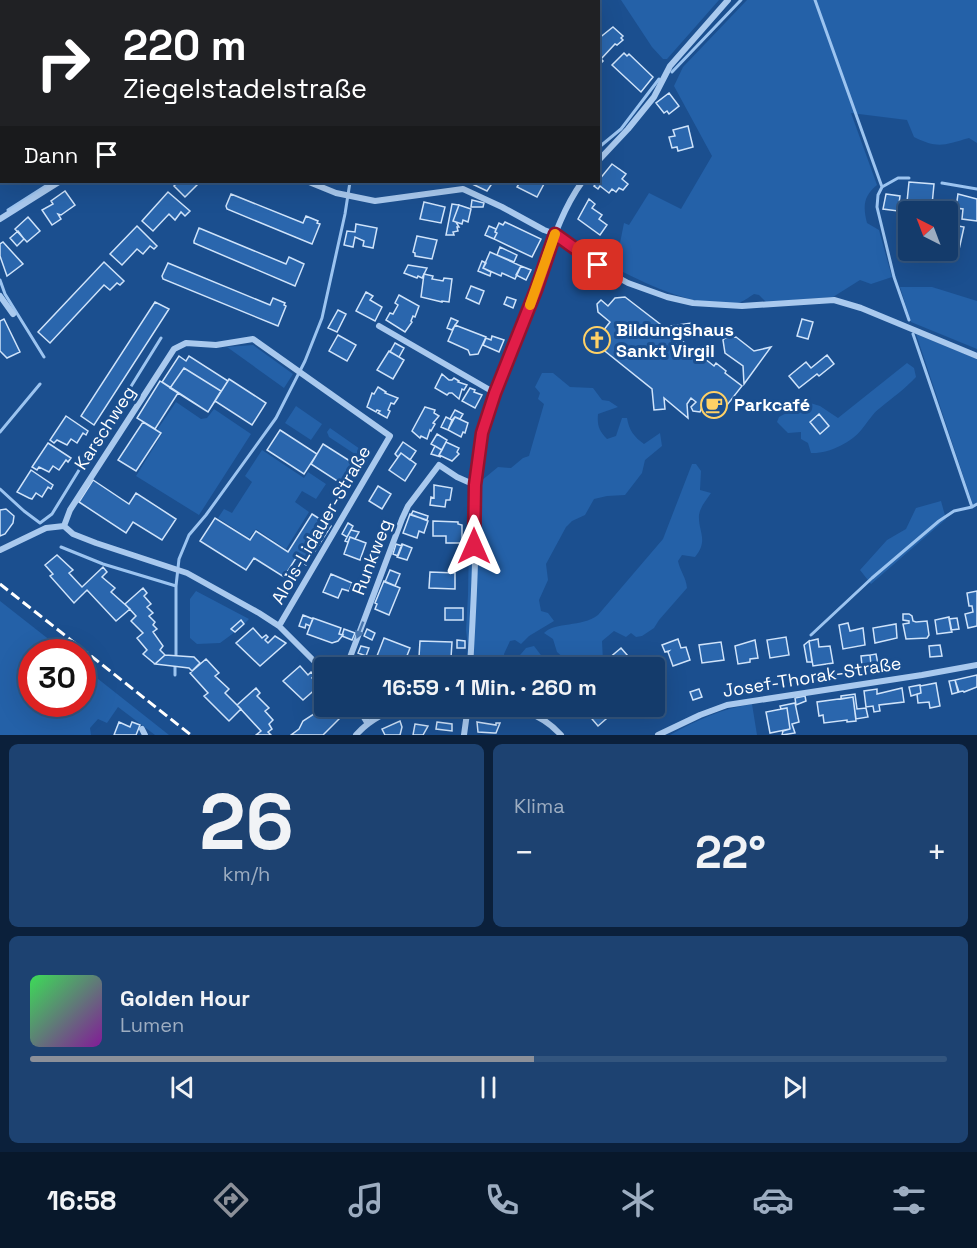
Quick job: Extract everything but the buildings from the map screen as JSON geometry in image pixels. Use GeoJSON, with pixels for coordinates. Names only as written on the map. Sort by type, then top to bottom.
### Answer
{"type":"FeatureCollection","features":[{"type":"Feature","properties":{"kind":"street"},"geometry":{"type":"LineString","coordinates":[[600,158],[654,97],[670,66],[728,0]]}},
{"type":"Feature","properties":{"kind":"street"},"geometry":{"type":"LineString","coordinates":[[0,219],[57,183]]}},
{"type":"Feature","properties":{"kind":"street"},"geometry":{"type":"LineString","coordinates":[[312,183],[341,194],[375,201],[463,189],[555,234],[610,273],[667,297],[693,303],[742,306],[834,300],[861,308],[977,356]]}},
{"type":"Feature","properties":{"kind":"street"},"geometry":{"type":"LineString","coordinates":[[470,657],[475,485],[480,444],[495,393],[536,290],[555,234],[572,197],[581,183]]}},
{"type":"Feature","properties":{"kind":"street"},"geometry":{"type":"LineString","coordinates":[[0,296],[13,314]]}},
{"type":"Feature","properties":{"kind":"street"},"geometry":{"type":"LineString","coordinates":[[379,327],[495,393]]}},
{"type":"Feature","properties":{"kind":"street","name":"Alois-Lidauer-Straße"},"geometry":{"type":"LineString","coordinates":[[174,349],[186,344],[216,345],[253,339],[390,436],[279,626]]}},
{"type":"Feature","properties":{"kind":"street","name":"Karschweg"},"geometry":{"type":"LineString","coordinates":[[64,526],[70,510],[174,349]]}},
{"type":"Feature","properties":{"kind":"street","name":"Runkweg"},"geometry":{"type":"LineString","coordinates":[[350,657],[408,506],[438,465],[475,485]]}},
{"type":"Feature","properties":{"kind":"street"},"geometry":{"type":"LineString","coordinates":[[0,550],[46,528],[64,526],[73,534],[96,543],[187,573],[279,626],[314,660]]}},
{"type":"Feature","properties":{"kind":"street","name":"Josef-Thorak-Straße"},"geometry":{"type":"LineString","coordinates":[[658,735],[699,715],[727,705],[977,665]]}},
{"type":"Feature","properties":{"kind":"street"},"geometry":{"type":"LineString","coordinates":[[364,717],[368,724]]}},
{"type":"Feature","properties":{"kind":"street"},"geometry":{"type":"LineString","coordinates":[[356,735],[380,717]]}},
{"type":"Feature","properties":{"kind":"street"},"geometry":{"type":"LineString","coordinates":[[464,735],[466,717]]}},
{"type":"Feature","properties":{"kind":"street"},"geometry":{"type":"LineString","coordinates":[[538,717],[551,724],[561,735]]}},
{"type":"Feature","properties":{"kind":"shaded area"},"geometry":{"type":"Polygon","coordinates":[[[621,0],[719,0],[667,59],[663,59],[652,47],[621,0]]]}},
{"type":"Feature","properties":{"kind":"shaded area"},"geometry":{"type":"Polygon","coordinates":[[[747,0],[977,0],[977,143],[969,138],[947,144],[929,143],[914,137],[907,120],[851,113],[877,185],[869,193],[865,202],[867,223],[879,230],[892,277],[871,284],[860,280],[833,297],[766,302],[759,295],[754,294],[740,302],[724,304],[692,300],[615,268],[624,223],[629,225],[649,193],[681,209],[712,156],[674,86],[683,67],[747,0]]]}},
{"type":"Feature","properties":{"kind":"shaded area"},"geometry":{"type":"Polygon","coordinates":[[[900,287],[932,287],[977,301],[977,349],[911,322],[900,287]]]}},
{"type":"Feature","properties":{"kind":"shaded area"},"geometry":{"type":"Polygon","coordinates":[[[916,334],[977,359],[977,502],[973,505],[916,334]]]}},
{"type":"Feature","properties":{"kind":"shaded area"},"geometry":{"type":"Polygon","coordinates":[[[253,345],[293,374],[284,388],[227,347],[253,345]]]}},
{"type":"Feature","properties":{"kind":"shaded area"},"geometry":{"type":"Polygon","coordinates":[[[907,363],[914,368],[916,377],[877,410],[852,439],[839,447],[825,452],[811,453],[808,443],[801,439],[801,432],[788,433],[777,422],[779,417],[807,402],[820,406],[838,418],[907,363]]]}},
{"type":"Feature","properties":{"kind":"shaded area"},"geometry":{"type":"Polygon","coordinates":[[[542,373],[553,373],[570,387],[593,388],[602,400],[609,401],[618,407],[598,414],[599,428],[607,439],[616,436],[622,418],[627,418],[631,430],[640,441],[644,444],[660,433],[662,446],[645,460],[642,473],[625,495],[594,499],[585,515],[572,521],[566,527],[546,564],[548,580],[539,600],[541,611],[548,613],[554,621],[529,636],[521,644],[515,640],[510,641],[504,657],[467,657],[470,490],[498,467],[511,468],[529,456],[544,404],[538,399],[540,393],[535,387],[542,373]]]}},
{"type":"Feature","properties":{"kind":"shaded area"},"geometry":{"type":"Polygon","coordinates":[[[176,402],[201,419],[207,418],[214,409],[251,434],[199,515],[136,476],[162,434],[157,430],[176,402]]]}},
{"type":"Feature","properties":{"kind":"shaded area"},"geometry":{"type":"Polygon","coordinates":[[[296,406],[322,424],[311,440],[285,423],[296,406]]]}},
{"type":"Feature","properties":{"kind":"shaded area"},"geometry":{"type":"Polygon","coordinates":[[[330,428],[370,456],[367,462],[329,437],[327,432],[330,428]]]}},
{"type":"Feature","properties":{"kind":"shaded area"},"geometry":{"type":"Polygon","coordinates":[[[262,450],[304,478],[308,472],[326,484],[316,499],[302,491],[295,502],[309,512],[286,549],[256,529],[249,538],[218,518],[224,509],[232,513],[252,482],[245,476],[262,450]]]}},
{"type":"Feature","properties":{"kind":"shaded area"},"geometry":{"type":"Polygon","coordinates":[[[692,464],[696,464],[701,471],[700,490],[711,493],[699,515],[702,541],[699,551],[695,557],[682,555],[678,561],[687,588],[654,628],[642,636],[636,637],[631,633],[626,637],[614,631],[602,641],[603,657],[563,657],[557,652],[553,639],[544,633],[555,627],[584,622],[598,615],[663,539],[692,464]]]}},
{"type":"Feature","properties":{"kind":"shaded area"},"geometry":{"type":"Polygon","coordinates":[[[941,501],[946,519],[871,584],[860,570],[887,540],[906,529],[916,508],[941,501]]]}},
{"type":"Feature","properties":{"kind":"shaded area"},"geometry":{"type":"Polygon","coordinates":[[[196,591],[249,619],[244,624],[240,621],[232,629],[235,632],[220,643],[197,644],[190,638],[190,599],[196,591]]]}},
{"type":"Feature","properties":{"kind":"shaded area"},"geometry":{"type":"Polygon","coordinates":[[[0,601],[48,639],[18,639],[18,717],[96,717],[96,677],[169,735],[155,735],[118,707],[107,723],[98,719],[90,728],[91,735],[0,735],[0,601]]]}},
{"type":"Feature","properties":{"kind":"shaded area"},"geometry":{"type":"Polygon","coordinates":[[[534,646],[542,657],[518,657],[526,648],[534,646]]]}},
{"type":"Feature","properties":{"kind":"shaded area"},"geometry":{"type":"Polygon","coordinates":[[[752,704],[757,735],[670,735],[710,716],[752,704]]]}},
{"type":"Feature","properties":{"kind":"waterway"},"geometry":{"type":"LineString","coordinates":[[672,72],[741,0]]}},
{"type":"Feature","properties":{"kind":"waterway"},"geometry":{"type":"LineString","coordinates":[[815,0],[882,187],[878,195],[877,207],[894,277],[909,320]]}},
{"type":"Feature","properties":{"kind":"waterway"},"geometry":{"type":"LineString","coordinates":[[600,146],[621,129],[659,79]]}},
{"type":"Feature","properties":{"kind":"waterway"},"geometry":{"type":"LineString","coordinates":[[882,187],[898,178],[909,178]]}},
{"type":"Feature","properties":{"kind":"waterway"},"geometry":{"type":"LineString","coordinates":[[8,210],[50,183]]}},
{"type":"Feature","properties":{"kind":"waterway"},"geometry":{"type":"LineString","coordinates":[[176,655],[176,586],[179,559],[189,535],[276,418],[305,361],[322,318],[350,183]]}},
{"type":"Feature","properties":{"kind":"waterway"},"geometry":{"type":"LineString","coordinates":[[942,183],[977,189]]}},
{"type":"Feature","properties":{"kind":"waterway"},"geometry":{"type":"LineString","coordinates":[[0,280],[5,294],[44,357]]}},
{"type":"Feature","properties":{"kind":"waterway"},"geometry":{"type":"LineString","coordinates":[[913,334],[972,507]]}},
{"type":"Feature","properties":{"kind":"waterway"},"geometry":{"type":"LineString","coordinates":[[104,430],[161,338]]}},
{"type":"Feature","properties":{"kind":"waterway"},"geometry":{"type":"LineString","coordinates":[[0,432],[40,384]]}},
{"type":"Feature","properties":{"kind":"waterway"},"geometry":{"type":"LineString","coordinates":[[0,489],[40,523],[52,514],[100,436]]}},
{"type":"Feature","properties":{"kind":"waterway"},"geometry":{"type":"LineString","coordinates":[[811,635],[872,578],[939,521],[954,511],[977,504]]}},
{"type":"Feature","properties":{"kind":"waterway"},"geometry":{"type":"LineString","coordinates":[[61,547],[103,564],[176,586]]}},
{"type":"Feature","properties":{"kind":"waterway"},"geometry":{"type":"LineString","coordinates":[[175,667],[175,675]]}},
{"type":"Feature","properties":{"kind":"railway"},"geometry":{"type":"LineString","coordinates":[[0,584],[191,735]]}},
{"type":"Feature","properties":{"kind":"slow traffic"},"geometry":{"type":"LineString","coordinates":[[530,305],[555,234]]}},
{"type":"Feature","properties":{"kind":"place","name":"Bildungshaus Sankt Virgil"},"geometry":{"type":"Point","coordinates":[597,340]}},
{"type":"Feature","properties":{"kind":"place","name":"Parkcafé"},"geometry":{"type":"Point","coordinates":[714,405]}},
{"type":"Feature","properties":{"kind":"route"},"geometry":{"type":"LineString","coordinates":[[474,546],[475,485],[485,421],[536,290],[555,234],[598,265]]}}]}
